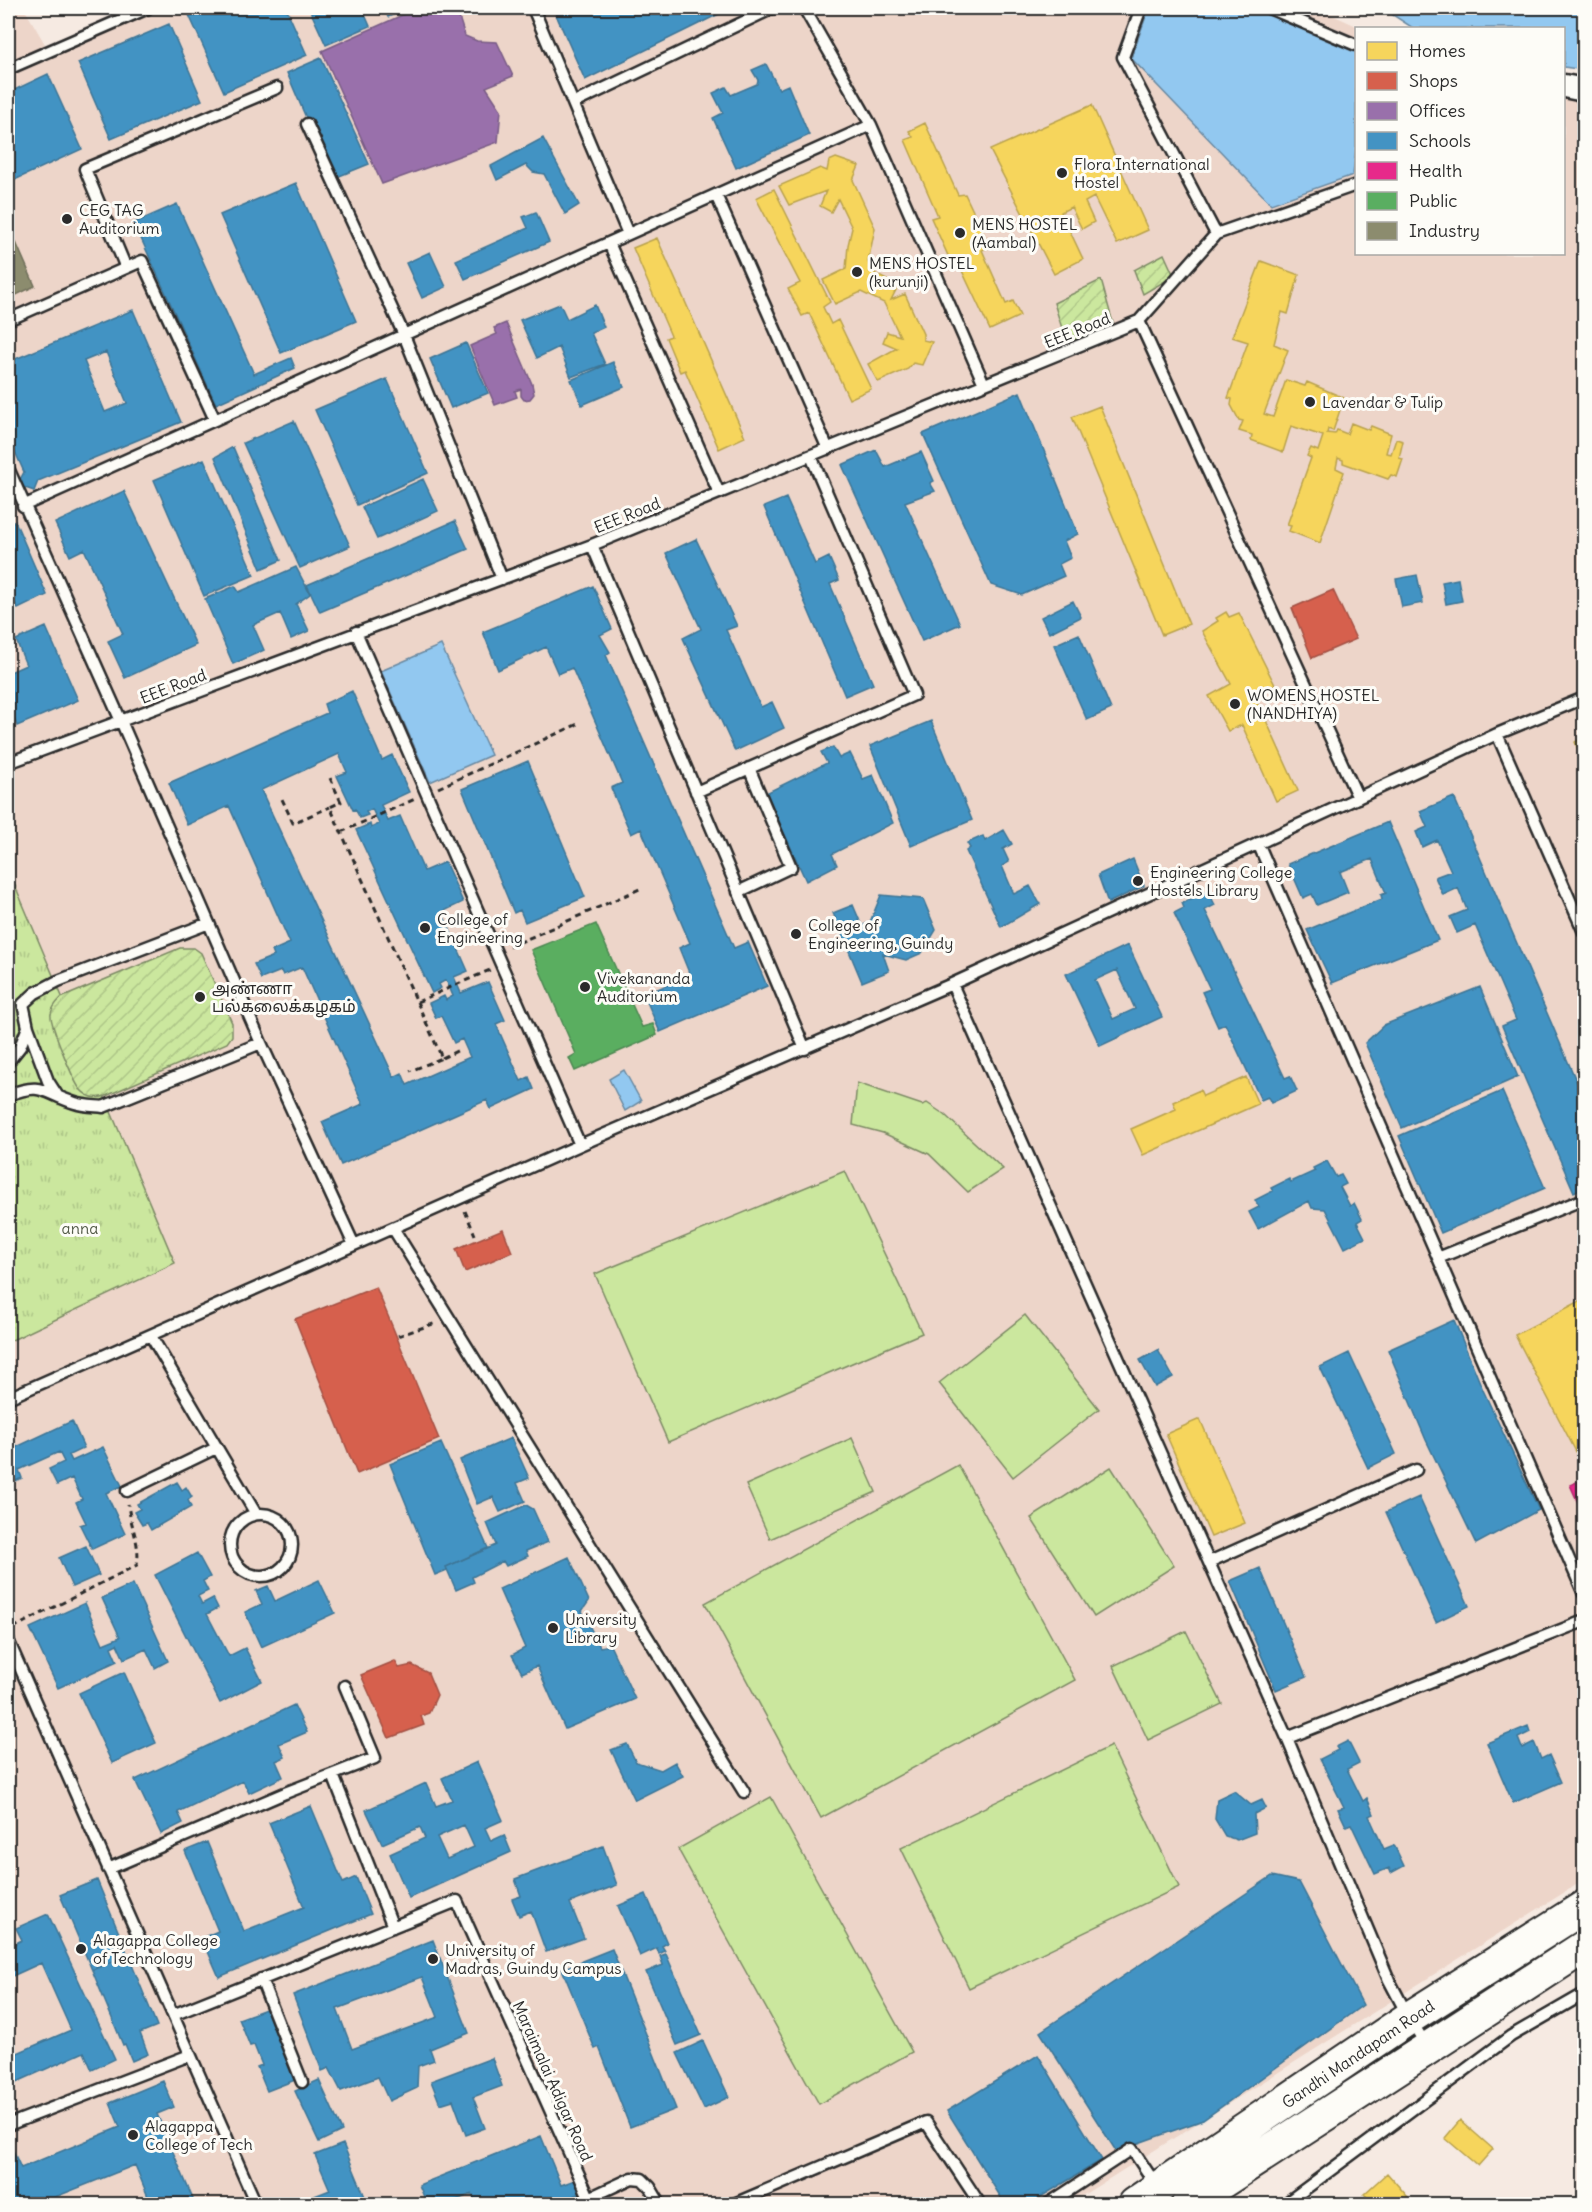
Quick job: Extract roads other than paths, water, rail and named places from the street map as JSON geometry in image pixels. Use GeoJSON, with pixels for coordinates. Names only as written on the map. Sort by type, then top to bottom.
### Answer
{"type":"FeatureCollection","features":[{"type":"Feature","properties":{"kind":"main road","name":"Gandhi Mandapam Road"},"geometry":{"type":"LineString","coordinates":[[1146,2196],[1409,2018],[1584,1907]]}},
{"type":"Feature","properties":{"kind":"main road","name":"Gandhi Mandapam Road"},"geometry":{"type":"LineString","coordinates":[[1188,2205],[1584,1947]]}},
{"type":"Feature","properties":{"kind":"street"},"geometry":{"type":"LineString","coordinates":[[1565,86],[1584,90]]}},
{"type":"Feature","properties":{"kind":"lane"},"geometry":{"type":"LineString","coordinates":[[8,69],[148,8]]}},
{"type":"Feature","properties":{"kind":"lane"},"geometry":{"type":"LineString","coordinates":[[533,8],[628,234]]}},
{"type":"Feature","properties":{"kind":"lane"},"geometry":{"type":"LineString","coordinates":[[574,104],[773,8]]}},
{"type":"Feature","properties":{"kind":"lane"},"geometry":{"type":"LineString","coordinates":[[804,8],[871,125],[984,384]]}},
{"type":"Feature","properties":{"kind":"lane"},"geometry":{"type":"LineString","coordinates":[[1141,8],[1123,57],[1216,234]]}},
{"type":"Feature","properties":{"kind":"lane"},"geometry":{"type":"LineString","coordinates":[[1269,8],[1355,45]]}},
{"type":"Feature","properties":{"kind":"lane"},"geometry":{"type":"LineString","coordinates":[[126,268],[85,169],[277,88]]}},
{"type":"Feature","properties":{"kind":"lane"},"geometry":{"type":"LineString","coordinates":[[307,124],[404,335],[502,579]]}},
{"type":"Feature","properties":{"kind":"lane"},"geometry":{"type":"LineString","coordinates":[[23,506],[871,125]]}},
{"type":"Feature","properties":{"kind":"lane"},"geometry":{"type":"LineString","coordinates":[[1355,185],[1216,234],[1139,321],[1358,798]]}},
{"type":"Feature","properties":{"kind":"lane"},"geometry":{"type":"LineString","coordinates":[[716,195],[828,449]]}},
{"type":"Feature","properties":{"kind":"lane"},"geometry":{"type":"LineString","coordinates":[[609,243],[720,493]]}},
{"type":"Feature","properties":{"kind":"lane"},"geometry":{"type":"LineString","coordinates":[[8,320],[142,261],[215,420]]}},
{"type":"Feature","properties":{"kind":"lane","name":"EEE Road"},"geometry":{"type":"LineString","coordinates":[[8,762],[121,722],[592,545],[1139,321]]}},
{"type":"Feature","properties":{"kind":"lane"},"geometry":{"type":"LineString","coordinates":[[696,792],[914,695],[811,456]]}},
{"type":"Feature","properties":{"kind":"lane"},"geometry":{"type":"LineString","coordinates":[[8,468],[261,1043],[354,1245]]}},
{"type":"Feature","properties":{"kind":"lane"},"geometry":{"type":"LineString","coordinates":[[592,545],[805,1049]]}},
{"type":"Feature","properties":{"kind":"lane"},"geometry":{"type":"LineString","coordinates":[[356,632],[580,1145]]}},
{"type":"Feature","properties":{"kind":"lane"},"geometry":{"type":"LineString","coordinates":[[8,1398],[580,1145],[952,984],[1497,734],[1584,698]]}},
{"type":"Feature","properties":{"kind":"lane"},"geometry":{"type":"LineString","coordinates":[[1497,734],[1584,932]]}},
{"type":"Feature","properties":{"kind":"lane"},"geometry":{"type":"LineString","coordinates":[[738,892],[791,867],[749,768]]}},
{"type":"Feature","properties":{"kind":"lane"},"geometry":{"type":"LineString","coordinates":[[1258,843],[1584,1594]]}},
{"type":"Feature","properties":{"kind":"lane"},"geometry":{"type":"LineString","coordinates":[[57,1095],[48,1082],[28,1027],[23,1004],[34,993],[58,981],[209,923]]}},
{"type":"Feature","properties":{"kind":"lane"},"geometry":{"type":"LineString","coordinates":[[952,984],[1287,1738],[1389,1980],[1428,2048]]}},
{"type":"Feature","properties":{"kind":"lane"},"geometry":{"type":"LineString","coordinates":[[8,1062],[20,1047],[28,1027]]}},
{"type":"Feature","properties":{"kind":"lane"},"geometry":{"type":"LineString","coordinates":[[8,1095],[27,1087],[45,1090],[76,1104],[103,1107],[261,1043]]}},
{"type":"Feature","properties":{"kind":"lane"},"geometry":{"type":"LineString","coordinates":[[1438,1258],[1584,1199]]}},
{"type":"Feature","properties":{"kind":"lane"},"geometry":{"type":"LineString","coordinates":[[393,1228],[744,1792]]}},
{"type":"Feature","properties":{"kind":"lane"},"geometry":{"type":"LineString","coordinates":[[151,1336],[256,1514]]}},
{"type":"Feature","properties":{"kind":"lane"},"geometry":{"type":"LineString","coordinates":[[128,1491],[216,1448]]}},
{"type":"Feature","properties":{"kind":"lane"},"geometry":{"type":"LineString","coordinates":[[1209,1562],[1416,1470]]}},
{"type":"Feature","properties":{"kind":"lane"},"geometry":{"type":"LineString","coordinates":[[256,1514],[272,1516],[280,1520],[291,1535],[292,1551],[287,1563],[273,1574],[262,1577],[246,1573],[235,1564],[230,1550],[232,1531],[242,1520],[256,1514]]}},
{"type":"Feature","properties":{"kind":"lane"},"geometry":{"type":"LineString","coordinates":[[1287,1738],[1584,1621]]}},
{"type":"Feature","properties":{"kind":"lane"},"geometry":{"type":"LineString","coordinates":[[8,1640],[256,2205]]}},
{"type":"Feature","properties":{"kind":"lane"},"geometry":{"type":"LineString","coordinates":[[108,1869],[285,1793],[375,1758],[345,1686]]}},
{"type":"Feature","properties":{"kind":"lane"},"geometry":{"type":"LineString","coordinates":[[173,2015],[393,1927],[333,1775]]}},
{"type":"Feature","properties":{"kind":"lane","name":"Maraimalai Adigar Road"},"geometry":{"type":"LineString","coordinates":[[393,1927],[457,1901],[590,2201]]}},
{"type":"Feature","properties":{"kind":"lane"},"geometry":{"type":"LineString","coordinates":[[261,1979],[302,2082]]}},
{"type":"Feature","properties":{"kind":"lane"},"geometry":{"type":"LineString","coordinates":[[1285,2205],[1511,2036],[1584,1994]]}},
{"type":"Feature","properties":{"kind":"lane"},"geometry":{"type":"LineString","coordinates":[[8,2125],[190,2055]]}},
{"type":"Feature","properties":{"kind":"lane"},"geometry":{"type":"LineString","coordinates":[[734,2205],[926,2122],[980,2205]]}},
{"type":"Feature","properties":{"kind":"lane"},"geometry":{"type":"LineString","coordinates":[[1048,2205],[1132,2149],[1146,2196]]}},
{"type":"Feature","properties":{"kind":"lane"},"geometry":{"type":"LineString","coordinates":[[590,2201],[632,2178],[642,2179],[650,2187],[660,2205]]}},
{"type":"Feature","properties":{"kind":"water"},"geometry":{"type":"Polygon","coordinates":[[[1149,8],[1260,8],[1355,50],[1353,175],[1271,204],[1131,58],[1149,8]]]}},
{"type":"Feature","properties":{"kind":"water"},"geometry":{"type":"Polygon","coordinates":[[[1382,8],[1584,8],[1584,70],[1565,67],[1565,27],[1411,27],[1382,8]]]}},
{"type":"Feature","properties":{"kind":"water"},"geometry":{"type":"Polygon","coordinates":[[[441,645],[491,755],[430,782],[381,671],[441,645]]]}},
{"type":"Feature","properties":{"kind":"water"},"geometry":{"type":"Polygon","coordinates":[[[624,1070],[641,1101],[625,1111],[609,1079],[624,1070]]]}},
{"type":"Feature","properties":{"kind":"place","name":"Flora International Hostel"},"geometry":{"type":"Point","coordinates":[1062,173]}},
{"type":"Feature","properties":{"kind":"place","name":"CEG TAG Auditorium"},"geometry":{"type":"Point","coordinates":[67,219]}},
{"type":"Feature","properties":{"kind":"place","name":"MENS HOSTEL (Aambal)"},"geometry":{"type":"Point","coordinates":[960,233]}},
{"type":"Feature","properties":{"kind":"place","name":"MENS HOSTEL (kurunji)"},"geometry":{"type":"Point","coordinates":[857,272]}},
{"type":"Feature","properties":{"kind":"place","name":"Lavendar & Tulip"},"geometry":{"type":"Point","coordinates":[1310,402]}},
{"type":"Feature","properties":{"kind":"place","name":"WOMENS HOSTEL (NANDHIYA)"},"geometry":{"type":"Point","coordinates":[1235,704]}},
{"type":"Feature","properties":{"kind":"place","name":"Engineering College Hostels Library"},"geometry":{"type":"Point","coordinates":[1138,881]}},
{"type":"Feature","properties":{"kind":"place","name":"College of Engineering"},"geometry":{"type":"Point","coordinates":[425,928]}},
{"type":"Feature","properties":{"kind":"place","name":"College of Engineering, Guindy"},"geometry":{"type":"Point","coordinates":[796,934]}},
{"type":"Feature","properties":{"kind":"place","name":"Vivekananda Auditorium"},"geometry":{"type":"Point","coordinates":[585,987]}},
{"type":"Feature","properties":{"kind":"place","name":"அண்ணா பல்கலைக்கழகம்"},"geometry":{"type":"Point","coordinates":[200,997]}},
{"type":"Feature","properties":{"kind":"place","name":"University Library"},"geometry":{"type":"Point","coordinates":[553,1628]}},
{"type":"Feature","properties":{"kind":"place","name":"Alagappa College of Technology"},"geometry":{"type":"Point","coordinates":[81,1949]}},
{"type":"Feature","properties":{"kind":"place","name":"University of Madras, Guindy Campus"},"geometry":{"type":"Point","coordinates":[433,1959]}},
{"type":"Feature","properties":{"kind":"place","name":"Alagappa College of Tech"},"geometry":{"type":"Point","coordinates":[133,2135]}},
{"type":"Feature","properties":{"kind":"park label","name":"anna"},"geometry":{"type":"Point","coordinates":[80,1228]}}]}
